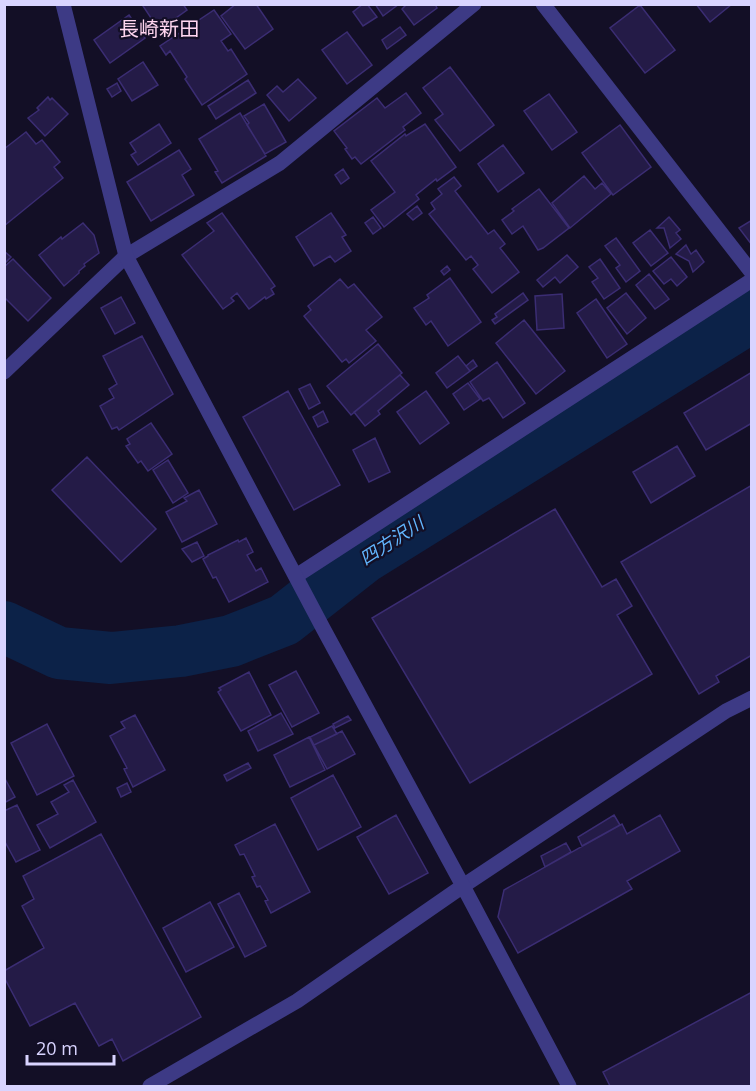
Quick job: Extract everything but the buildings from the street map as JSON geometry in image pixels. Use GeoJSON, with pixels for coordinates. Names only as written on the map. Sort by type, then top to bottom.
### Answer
{"type":"FeatureCollection","features":[{"type":"Feature","properties":{"kind":"street"},"geometry":{"type":"LineString","coordinates":[[63,4],[126,256],[568,1086]]}},
{"type":"Feature","properties":{"kind":"street"},"geometry":{"type":"LineString","coordinates":[[4,372],[126,256],[280,163],[474,4]]}},
{"type":"Feature","properties":{"kind":"street"},"geometry":{"type":"LineString","coordinates":[[543,4],[752,273]]}},
{"type":"Feature","properties":{"kind":"street"},"geometry":{"type":"LineString","coordinates":[[296,576],[752,280]]}},
{"type":"Feature","properties":{"kind":"street"},"geometry":{"type":"LineString","coordinates":[[150,1086],[297,1001],[463,886],[726,711],[752,698]]}},
{"type":"Feature","properties":{"kind":"waterway","name":"四方沢川"},"geometry":{"type":"LineString","coordinates":[[4,627],[59,653],[111,658],[181,651],[231,641],[284,620],[363,558],[752,316]]}},
{"type":"Feature","properties":{"kind":"district","name":"長崎新田"},"geometry":{"type":"Point","coordinates":[159,29]}}]}
